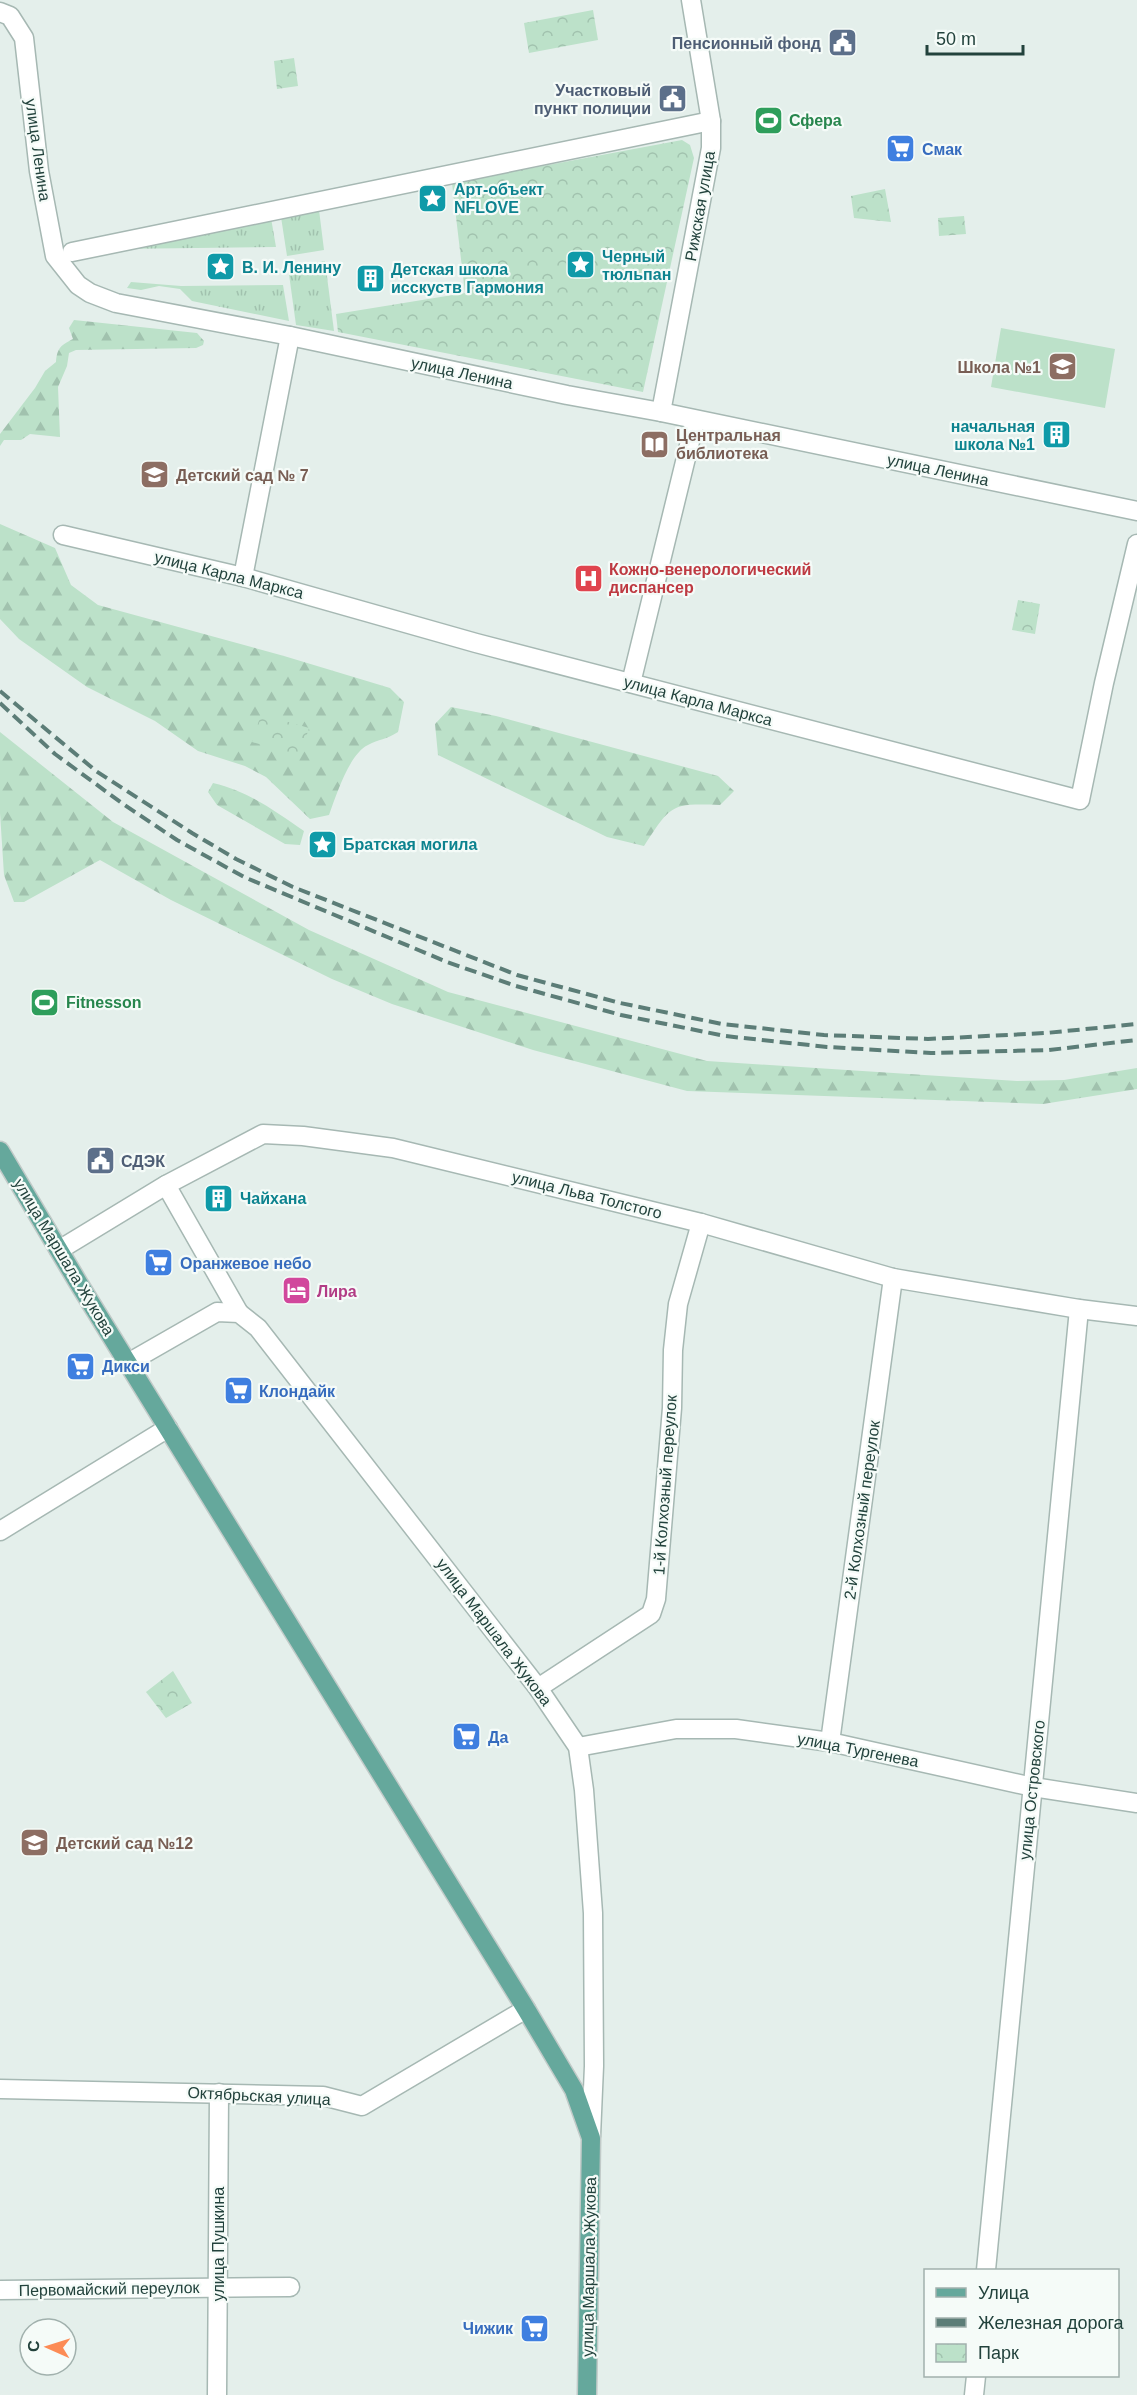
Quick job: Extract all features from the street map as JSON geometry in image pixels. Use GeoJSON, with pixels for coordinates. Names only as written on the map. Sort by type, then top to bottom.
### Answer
{"type":"FeatureCollection","features":[{"type":"Feature","properties":{"kind":"main road","name":"улица Маршала Жукова"},"geometry":{"type":"LineString","coordinates":[[0,1151],[574,2090],[591,2138],[587,2395]]}},
{"type":"Feature","properties":{"kind":"street","name":"Рижская улица"},"geometry":{"type":"LineString","coordinates":[[661,412],[711,148],[711,121],[691,0]]}},
{"type":"Feature","properties":{"kind":"street","name":"улица Ленина"},"geometry":{"type":"LineString","coordinates":[[0,12],[10,16],[24,38],[39,171],[55,256],[78,285],[90,293],[116,303],[290,336],[1137,511]]}},
{"type":"Feature","properties":{"kind":"street"},"geometry":{"type":"LineString","coordinates":[[72,252],[711,121]]}},
{"type":"Feature","properties":{"kind":"street"},"geometry":{"type":"LineString","coordinates":[[243,578],[290,336]]}},
{"type":"Feature","properties":{"kind":"street"},"geometry":{"type":"LineString","coordinates":[[631,683],[695,421]]}},
{"type":"Feature","properties":{"kind":"street","name":"улица Карла Маркса"},"geometry":{"type":"LineString","coordinates":[[63,535],[243,578],[476,643],[1080,800],[1104,683],[1137,544]]}},
{"type":"Feature","properties":{"kind":"street","name":"улица Льва Толстого"},"geometry":{"type":"LineString","coordinates":[[59,1250],[166,1185],[263,1134],[303,1136],[393,1148],[701,1223],[893,1278],[1079,1309],[1137,1316]]}},
{"type":"Feature","properties":{"kind":"street"},"geometry":{"type":"LineString","coordinates":[[166,1185],[239,1313]]}},
{"type":"Feature","properties":{"kind":"street","name":"1-й Колхозный переулок"},"geometry":{"type":"LineString","coordinates":[[538,1688],[651,1614],[656,1599],[678,1304],[701,1223]]}},
{"type":"Feature","properties":{"kind":"street","name":"2-й Колхозный переулок"},"geometry":{"type":"LineString","coordinates":[[830,1742],[893,1278]]}},
{"type":"Feature","properties":{"kind":"street","name":"улица Островского"},"geometry":{"type":"LineString","coordinates":[[986,2269],[1079,1309]]}},
{"type":"Feature","properties":{"kind":"street"},"geometry":{"type":"LineString","coordinates":[[128,1363],[217,1311],[239,1313]]}},
{"type":"Feature","properties":{"kind":"street","name":"улица Маршала Жукова"},"geometry":{"type":"LineString","coordinates":[[239,1313],[263,1333],[538,1688],[578,1747],[593,1913],[594,2066],[591,2138]]}},
{"type":"Feature","properties":{"kind":"street"},"geometry":{"type":"LineString","coordinates":[[0,1531],[168,1428]]}},
{"type":"Feature","properties":{"kind":"street","name":"улица Тургенева"},"geometry":{"type":"LineString","coordinates":[[578,1747],[676,1730],[736,1729],[830,1742],[1033,1787],[1137,1803]]}},
{"type":"Feature","properties":{"kind":"street","name":"Октябрьская улица"},"geometry":{"type":"LineString","coordinates":[[0,2089],[323,2096],[362,2106],[526,2009]]}},
{"type":"Feature","properties":{"kind":"street","name":"улица Пушкина"},"geometry":{"type":"LineString","coordinates":[[217,2395],[219,2093]]}},
{"type":"Feature","properties":{"kind":"street","name":"Первомайский переулок"},"geometry":{"type":"LineString","coordinates":[[0,2290],[290,2287]]}},
{"type":"Feature","properties":{"kind":"street"},"geometry":{"type":"LineString","coordinates":[[974,2395],[976,2377]]}},
{"type":"Feature","properties":{"kind":"green space"},"geometry":{"type":"Polygon","coordinates":[[[593,10],[598,40],[529,53],[524,23],[593,10]]]}},
{"type":"Feature","properties":{"kind":"green space"},"geometry":{"type":"Polygon","coordinates":[[[294,58],[298,86],[277,89],[274,61],[294,58]]]}},
{"type":"Feature","properties":{"kind":"green space"},"geometry":{"type":"Polygon","coordinates":[[[682,140],[690,145],[694,158],[643,392],[338,332],[336,314],[465,293],[452,183],[682,140]]]}},
{"type":"Feature","properties":{"kind":"green space"},"geometry":{"type":"Polygon","coordinates":[[[885,189],[891,222],[854,218],[851,196],[885,189]]]}},
{"type":"Feature","properties":{"kind":"green space"},"geometry":{"type":"Polygon","coordinates":[[[319,210],[324,250],[287,256],[281,217],[319,210]]]}},
{"type":"Feature","properties":{"kind":"green space"},"geometry":{"type":"Polygon","coordinates":[[[964,216],[966,234],[939,236],[938,218],[964,216]]]}},
{"type":"Feature","properties":{"kind":"green space"},"geometry":{"type":"Polygon","coordinates":[[[271,218],[276,247],[116,249],[271,218]]]}},
{"type":"Feature","properties":{"kind":"green space"},"geometry":{"type":"Polygon","coordinates":[[[325,261],[334,331],[296,325],[288,267],[325,261]]]}},
{"type":"Feature","properties":{"kind":"green space"},"geometry":{"type":"Polygon","coordinates":[[[131,282],[181,286],[283,285],[289,321],[192,301],[180,289],[159,286],[141,290],[127,288],[131,282]]]}},
{"type":"Feature","properties":{"kind":"green space"},"geometry":{"type":"Polygon","coordinates":[[[74,320],[197,333],[204,341],[203,345],[196,348],[76,350],[69,353],[67,366],[58,387],[60,437],[30,434],[21,440],[4,440],[0,446],[0,434],[45,371],[56,362],[60,348],[73,339],[69,328],[74,320]]]}},
{"type":"Feature","properties":{"kind":"green space"},"geometry":{"type":"Polygon","coordinates":[[[1001,328],[1115,349],[1105,408],[991,387],[1001,328]]]}},
{"type":"Feature","properties":{"kind":"green space"},"geometry":{"type":"Polygon","coordinates":[[[0,524],[55,548],[71,585],[98,605],[390,688],[404,702],[398,732],[361,750],[344,776],[329,815],[310,819],[266,777],[245,766],[198,751],[155,721],[87,687],[19,639],[0,619],[0,524]]]}},
{"type":"Feature","properties":{"kind":"green space"},"geometry":{"type":"Polygon","coordinates":[[[1018,600],[1040,604],[1035,634],[1012,630],[1018,600]]]}},
{"type":"Feature","properties":{"kind":"green space"},"geometry":{"type":"Polygon","coordinates":[[[451,707],[496,716],[718,776],[734,791],[720,805],[691,805],[673,809],[660,822],[644,846],[607,837],[438,755],[435,724],[451,707]]]}},
{"type":"Feature","properties":{"kind":"green space"},"geometry":{"type":"Polygon","coordinates":[[[261,714],[309,728],[300,756],[252,742],[261,714]]]}},
{"type":"Feature","properties":{"kind":"green space"},"geometry":{"type":"Polygon","coordinates":[[[0,732],[113,822],[309,930],[448,992],[707,1061],[1017,1081],[1064,1080],[1137,1068],[1137,1089],[1043,1104],[687,1091],[533,1050],[392,1004],[332,979],[171,900],[100,860],[24,902],[14,902],[4,875],[0,813],[0,732]]]}},
{"type":"Feature","properties":{"kind":"green space"},"geometry":{"type":"Polygon","coordinates":[[[213,783],[250,797],[304,831],[300,845],[285,844],[217,805],[208,792],[213,783]]]}},
{"type":"Feature","properties":{"kind":"green space"},"geometry":{"type":"Polygon","coordinates":[[[173,1671],[192,1703],[166,1718],[146,1692],[173,1671]]]}},
{"type":"Feature","properties":{"kind":"railway"},"geometry":{"type":"LineString","coordinates":[[0,691],[96,771],[236,859],[293,887],[517,975],[620,1003],[722,1024],[824,1035],[928,1039],[1046,1033],[1137,1024]]}},
{"type":"Feature","properties":{"kind":"railway"},"geometry":{"type":"LineString","coordinates":[[0,703],[55,754],[123,804],[177,840],[244,877],[447,962],[516,986],[621,1015],[725,1036],[827,1047],[931,1053],[1049,1050],[1137,1040]]}},
{"type":"Feature","properties":{"kind":"place","name":"Пенсионный фонд"},"geometry":{"type":"Point","coordinates":[842,43]}},
{"type":"Feature","properties":{"kind":"place","name":"Участковый пункт полиции"},"geometry":{"type":"Point","coordinates":[672,99]}},
{"type":"Feature","properties":{"kind":"place","name":"Сфера"},"geometry":{"type":"Point","coordinates":[768,120]}},
{"type":"Feature","properties":{"kind":"place","name":"Смак"},"geometry":{"type":"Point","coordinates":[901,149]}},
{"type":"Feature","properties":{"kind":"place","name":"Арт-объект NFLOVE"},"geometry":{"type":"Point","coordinates":[433,198]}},
{"type":"Feature","properties":{"kind":"place","name":"Черный тюльпан"},"geometry":{"type":"Point","coordinates":[581,265]}},
{"type":"Feature","properties":{"kind":"place","name":"В. И. Ленину"},"geometry":{"type":"Point","coordinates":[221,267]}},
{"type":"Feature","properties":{"kind":"place","name":"Детская школа исскуств Гармония"},"geometry":{"type":"Point","coordinates":[370,278]}},
{"type":"Feature","properties":{"kind":"place","name":"Школа №1"},"geometry":{"type":"Point","coordinates":[1062,367]}},
{"type":"Feature","properties":{"kind":"place","name":"начальная школа №1"},"geometry":{"type":"Point","coordinates":[1056,435]}},
{"type":"Feature","properties":{"kind":"place","name":"Центральная библиотека"},"geometry":{"type":"Point","coordinates":[655,444]}},
{"type":"Feature","properties":{"kind":"place","name":"Детский сад № 7"},"geometry":{"type":"Point","coordinates":[155,475]}},
{"type":"Feature","properties":{"kind":"place","name":"Кожно-венерологический диспансер"},"geometry":{"type":"Point","coordinates":[588,578]}},
{"type":"Feature","properties":{"kind":"place","name":"Братская могила"},"geometry":{"type":"Point","coordinates":[322,844]}},
{"type":"Feature","properties":{"kind":"place","name":"Fitnesson"},"geometry":{"type":"Point","coordinates":[45,1002]}},
{"type":"Feature","properties":{"kind":"place","name":"СДЭК"},"geometry":{"type":"Point","coordinates":[100,1161]}},
{"type":"Feature","properties":{"kind":"place","name":"Чайхана"},"geometry":{"type":"Point","coordinates":[219,1198]}},
{"type":"Feature","properties":{"kind":"place","name":"Оранжевое небо"},"geometry":{"type":"Point","coordinates":[159,1263]}},
{"type":"Feature","properties":{"kind":"place","name":"Лира"},"geometry":{"type":"Point","coordinates":[296,1291]}},
{"type":"Feature","properties":{"kind":"place","name":"Дикси"},"geometry":{"type":"Point","coordinates":[81,1366]}},
{"type":"Feature","properties":{"kind":"place","name":"Клондайк"},"geometry":{"type":"Point","coordinates":[238,1391]}},
{"type":"Feature","properties":{"kind":"place","name":"Да"},"geometry":{"type":"Point","coordinates":[467,1737]}},
{"type":"Feature","properties":{"kind":"place","name":"Детский сад №12"},"geometry":{"type":"Point","coordinates":[35,1843]}},
{"type":"Feature","properties":{"kind":"place","name":"Чижик"},"geometry":{"type":"Point","coordinates":[534,2328]}}]}
